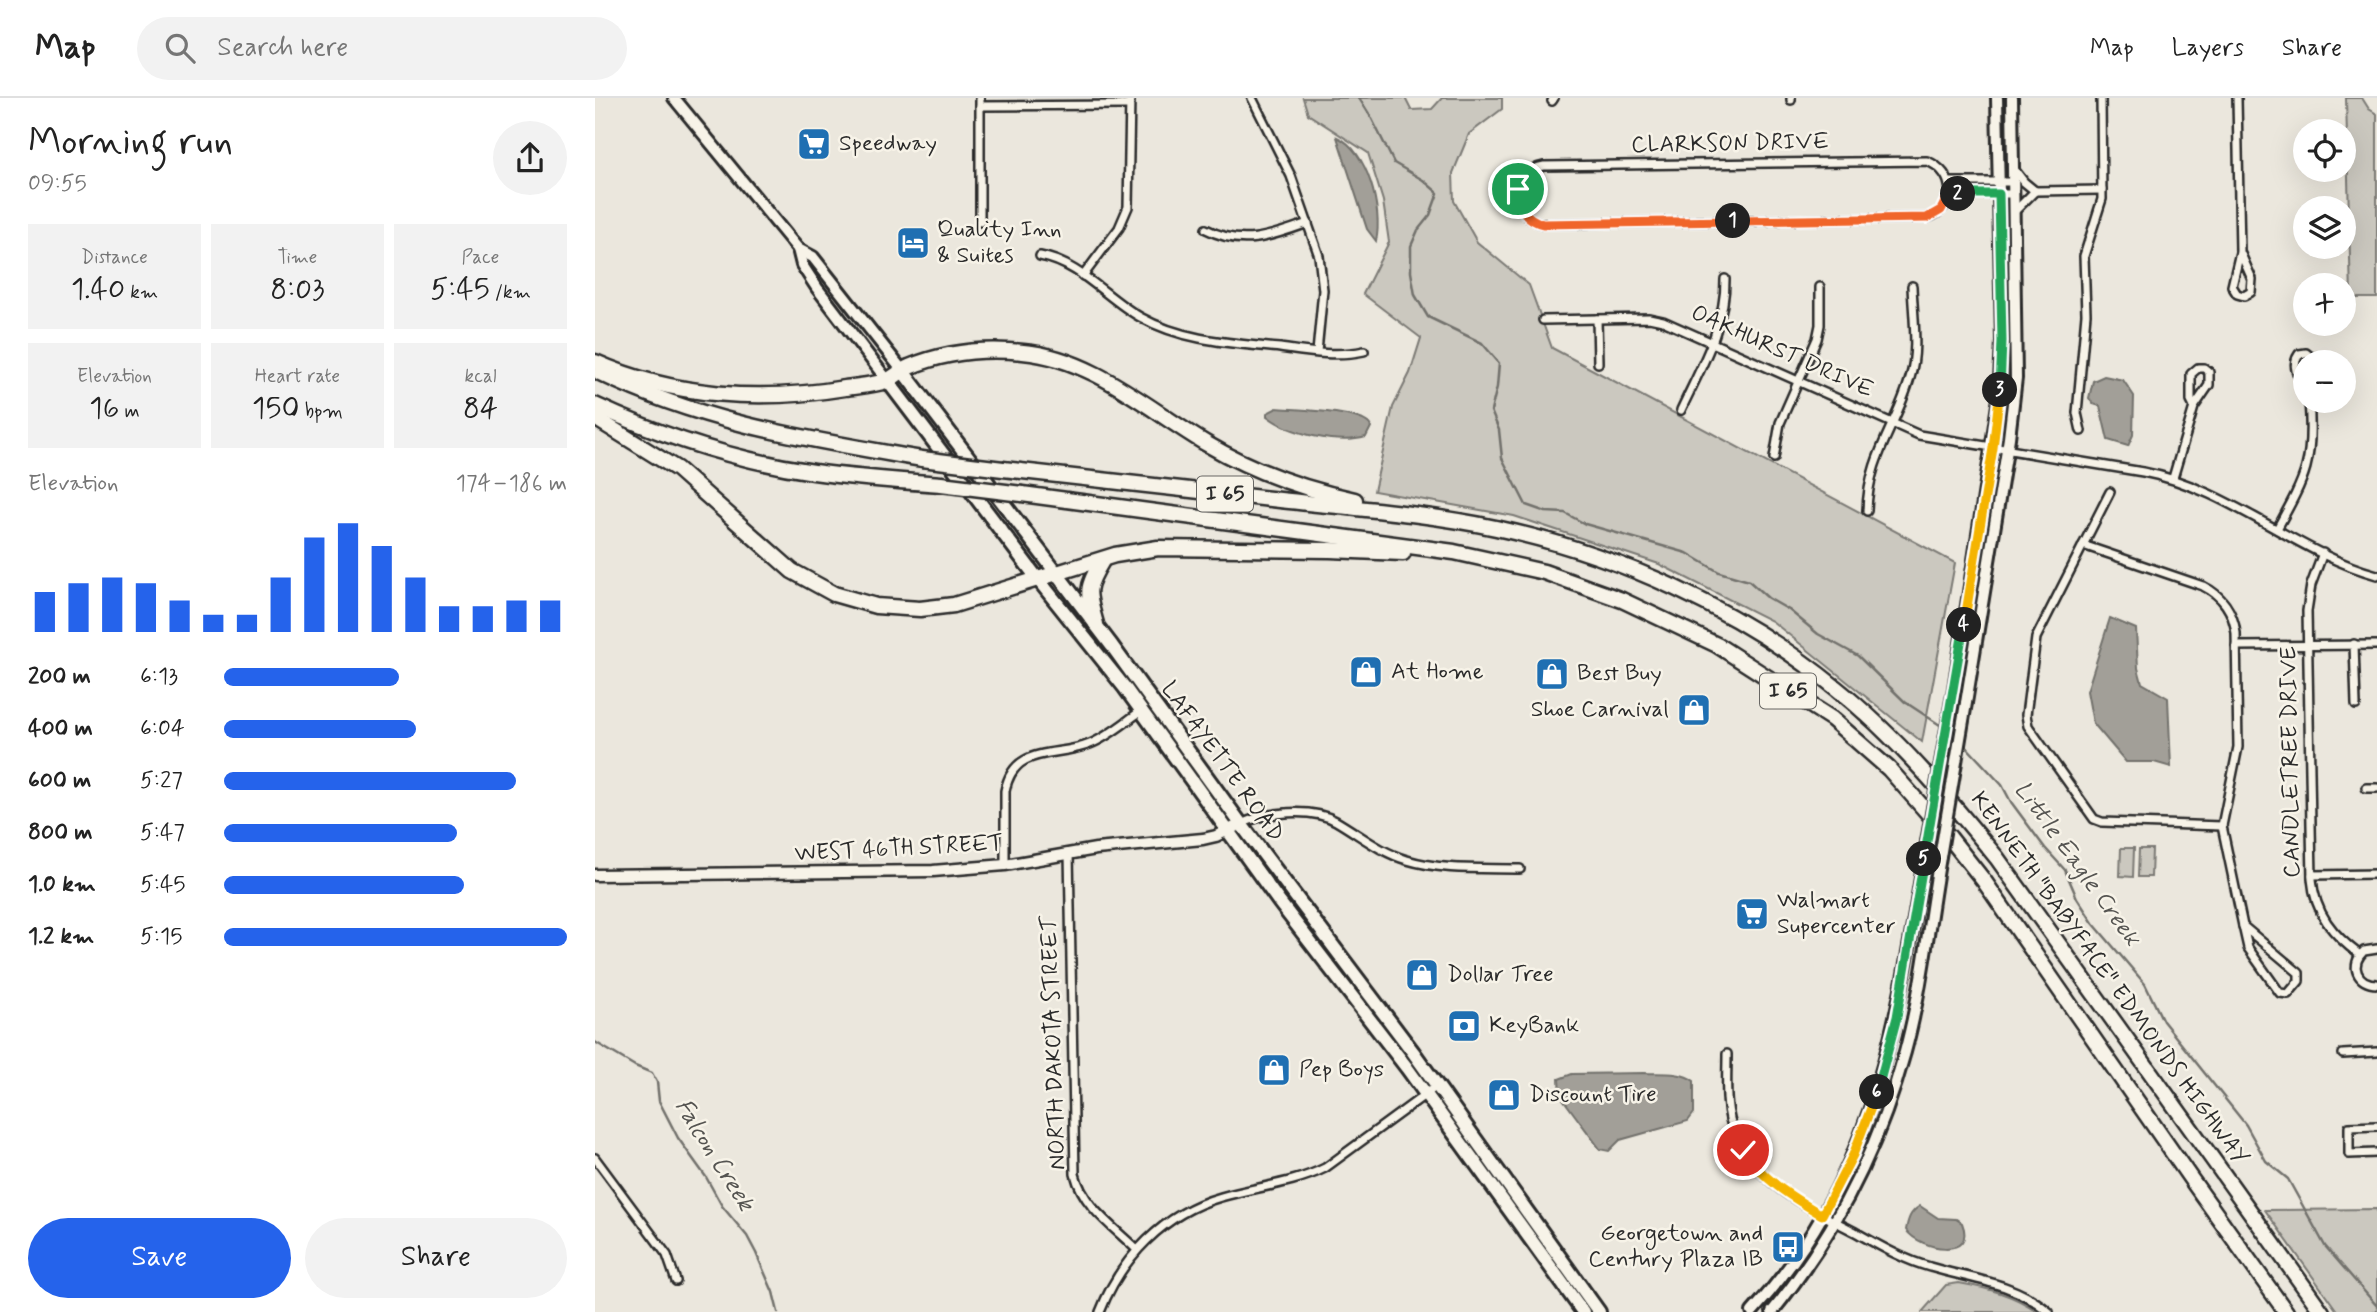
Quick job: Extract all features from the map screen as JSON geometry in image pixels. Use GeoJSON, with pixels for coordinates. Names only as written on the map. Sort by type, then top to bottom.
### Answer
{"type":"FeatureCollection","features":[{"type":"Feature","properties":{"kind":"highway"},"geometry":{"type":"LineString","coordinates":[[595,362],[650,381],[704,392],[737,395],[810,393],[887,380],[902,370],[959,352],[1009,350],[1053,357],[1099,376],[1210,446],[1273,476],[1336,496],[1448,519]]}},
{"type":"Feature","properties":{"kind":"highway","name":"KENNETH \"BABYFACE\" EDMONDS HIGHWAY"},"geometry":{"type":"LineString","coordinates":[[595,370],[662,400],[717,419],[796,438],[922,459],[1448,519],[1514,532],[1627,568],[1664,584],[1754,631],[1851,700],[1941,789],[1997,858],[2322,1312]]}},
{"type":"Feature","properties":{"kind":"highway","name":"KENNETH \"BABYFACE\" EDMONDS HIGHWAY"},"geometry":{"type":"LineString","coordinates":[[595,405],[690,443],[768,464],[834,475],[1022,494],[1454,552],[1514,564],[1563,578],[1651,612],[1717,645],[1832,719],[1889,769],[1950,838],[1984,881],[2286,1312]]}},
{"type":"Feature","properties":{"kind":"highway"},"geometry":{"type":"LineString","coordinates":[[595,418],[677,469],[786,567],[834,594],[876,606],[931,608],[954,605],[1129,552],[1158,548],[1352,550],[1449,558],[1563,578]]}},
{"type":"Feature","properties":{"kind":"highway"},"geometry":{"type":"LineString","coordinates":[[1095,624],[1089,587],[1092,575],[1103,561]]}},
{"type":"Feature","properties":{"kind":"main road","name":"LAFAYETTE ROAD"},"geometry":{"type":"LineString","coordinates":[[674,98],[798,249],[813,257],[902,370],[1095,624],[1437,1086],[1599,1312]]}},
{"type":"Feature","properties":{"kind":"main road"},"geometry":{"type":"LineString","coordinates":[[1772,1312],[1808,1265],[1836,1222],[1866,1162],[1898,1077],[1914,1010],[1966,703],[2000,448],[2002,361],[1997,98]]}},
{"type":"Feature","properties":{"kind":"main road"},"geometry":{"type":"LineString","coordinates":[[1752,1312],[1787,1268],[1822,1215],[1860,1140],[1883,1073],[1897,1017],[1954,689],[2016,369],[2012,98]]}},
{"type":"Feature","properties":{"kind":"main road","name":"LAFAYETTE ROAD"},"geometry":{"type":"LineString","coordinates":[[798,249],[802,265],[817,288],[1037,578],[1142,711],[1426,1094],[1583,1312]]}},
{"type":"Feature","properties":{"kind":"street"},"geometry":{"type":"LineString","coordinates":[[1252,98],[1291,176],[1319,256],[1322,297],[1317,352]]}},
{"type":"Feature","properties":{"kind":"street"},"geometry":{"type":"LineString","coordinates":[[2081,431],[2077,408],[2086,314],[2084,256],[2100,209],[2101,98]]}},
{"type":"Feature","properties":{"kind":"street"},"geometry":{"type":"LineString","coordinates":[[2237,98],[2240,252],[2232,286],[2237,294],[2244,296],[2251,292],[2253,283],[2240,252]]}},
{"type":"Feature","properties":{"kind":"street"},"geometry":{"type":"LineString","coordinates":[[980,222],[980,102],[1129,101],[1128,207],[1119,228],[1083,276]]}},
{"type":"Feature","properties":{"kind":"street","name":"CLARKSON DRIVE"},"geometry":{"type":"LineString","coordinates":[[1927,161],[1941,169],[1949,188],[1946,203],[1938,213],[1923,219],[1546,224],[1525,214],[1518,194],[1519,185],[1525,176],[1534,169],[1546,166],[1927,161]]}},
{"type":"Feature","properties":{"kind":"street"},"geometry":{"type":"LineString","coordinates":[[2014,169],[2035,191],[2102,190]]}},
{"type":"Feature","properties":{"kind":"street"},"geometry":{"type":"LineString","coordinates":[[1949,188],[2014,188]]}},
{"type":"Feature","properties":{"kind":"street"},"geometry":{"type":"LineString","coordinates":[[1949,188],[2014,188]]}},
{"type":"Feature","properties":{"kind":"street"},"geometry":{"type":"LineString","coordinates":[[2014,212],[2035,191]]}},
{"type":"Feature","properties":{"kind":"street"},"geometry":{"type":"LineString","coordinates":[[1206,229],[1230,239],[1253,240],[1308,223]]}},
{"type":"Feature","properties":{"kind":"street"},"geometry":{"type":"LineString","coordinates":[[1040,256],[1064,263],[1141,317],[1178,334],[1211,341],[1339,355],[1364,351]]}},
{"type":"Feature","properties":{"kind":"street"},"geometry":{"type":"LineString","coordinates":[[1681,410],[1723,311],[1725,279]]}},
{"type":"Feature","properties":{"kind":"street"},"geometry":{"type":"LineString","coordinates":[[1867,511],[1871,473],[1913,368],[1912,286]]}},
{"type":"Feature","properties":{"kind":"street"},"geometry":{"type":"LineString","coordinates":[[1774,458],[1779,426],[1819,334],[1820,287]]}},
{"type":"Feature","properties":{"kind":"street"},"geometry":{"type":"LineString","coordinates":[[1597,319],[1598,363]]}},
{"type":"Feature","properties":{"kind":"street","name":"OAKHURST DRIVE"},"geometry":{"type":"LineString","coordinates":[[1543,320],[1655,319],[1711,341],[1929,438],[2172,478],[2201,489],[2350,567],[2377,575]]}},
{"type":"Feature","properties":{"kind":"street"},"geometry":{"type":"LineString","coordinates":[[2172,478],[2194,407],[2210,380],[2209,372],[2204,368],[2198,368],[2191,374],[2191,401],[2194,407]]}},
{"type":"Feature","properties":{"kind":"street"},"geometry":{"type":"LineString","coordinates":[[2277,529],[2307,471],[2309,413]]}},
{"type":"Feature","properties":{"kind":"street"},"geometry":{"type":"LineString","coordinates":[[2110,492],[2035,641],[2026,717],[2028,726],[2094,819],[2102,822],[2222,826]]}},
{"type":"Feature","properties":{"kind":"street"},"geometry":{"type":"LineString","coordinates":[[2083,545],[2203,586],[2224,601],[2232,615],[2236,646],[2238,747],[2222,826],[2242,926],[2249,950],[2280,993],[2288,994],[2298,982],[2299,973],[2242,926]]}},
{"type":"Feature","properties":{"kind":"street","name":"CANDLETREE DRIVE"},"geometry":{"type":"LineString","coordinates":[[2323,553],[2309,592],[2312,875],[2316,901],[2325,922],[2342,941],[2360,955]]}},
{"type":"Feature","properties":{"kind":"street"},"geometry":{"type":"LineString","coordinates":[[2354,644],[2355,705]]}},
{"type":"Feature","properties":{"kind":"street"},"geometry":{"type":"LineString","coordinates":[[2236,646],[2377,645]]}},
{"type":"Feature","properties":{"kind":"street"},"geometry":{"type":"LineString","coordinates":[[1006,865],[1005,791],[1007,780],[1014,768],[1027,758],[1094,743],[1142,711]]}},
{"type":"Feature","properties":{"kind":"street"},"geometry":{"type":"LineString","coordinates":[[2365,788],[2377,788]]}},
{"type":"Feature","properties":{"kind":"street"},"geometry":{"type":"LineString","coordinates":[[1241,824],[1274,815],[1314,815],[1336,821],[1370,844],[1404,859],[1436,867],[1520,869]]}},
{"type":"Feature","properties":{"kind":"street","name":"WEST 46TH STREET"},"geometry":{"type":"LineString","coordinates":[[595,876],[933,871],[1006,865],[1069,853],[1203,838],[1241,824]]}},
{"type":"Feature","properties":{"kind":"street","name":"NORTH DAKOTA STREET"},"geometry":{"type":"LineString","coordinates":[[1069,853],[1075,1174],[1081,1191],[1091,1206],[1137,1250]]}},
{"type":"Feature","properties":{"kind":"street"},"geometry":{"type":"LineString","coordinates":[[2312,875],[2377,874]]}},
{"type":"Feature","properties":{"kind":"street"},"geometry":{"type":"LineString","coordinates":[[2376,985],[2359,978],[2356,966],[2360,955],[2369,949],[2377,949]]}},
{"type":"Feature","properties":{"kind":"street"},"geometry":{"type":"LineString","coordinates":[[2343,1054],[2377,1052]]}},
{"type":"Feature","properties":{"kind":"street"},"geometry":{"type":"LineString","coordinates":[[1727,1054],[1728,1111],[1733,1129],[1743,1150],[1776,1185],[1822,1215],[1917,1263],[2013,1289],[2028,1296],[2049,1312]]}},
{"type":"Feature","properties":{"kind":"street"},"geometry":{"type":"LineString","coordinates":[[1100,1312],[1114,1282],[1137,1250],[1167,1223],[1220,1197],[1305,1176],[1325,1168],[1437,1086]]}},
{"type":"Feature","properties":{"kind":"street"},"geometry":{"type":"LineString","coordinates":[[2377,1126],[2349,1127],[2349,1154],[2377,1153]]}},
{"type":"Feature","properties":{"kind":"street"},"geometry":{"type":"LineString","coordinates":[[595,1158],[667,1255],[676,1281]]}},
{"type":"Feature","properties":{"kind":"shaded area"},"geometry":{"type":"Polygon","coordinates":[[[1303,98],[1405,98],[1411,110],[1432,109],[1442,98],[1502,98],[1502,109],[1469,134],[1453,173],[1454,201],[1477,242],[1529,285],[1552,348],[1955,563],[1922,742],[1772,621],[1659,564],[1514,516],[1374,491],[1393,407],[1410,373],[1421,338],[1363,294],[1389,242],[1383,201],[1368,153],[1308,114],[1303,98]]]}},
{"type":"Feature","properties":{"kind":"shaded area"},"geometry":{"type":"Polygon","coordinates":[[[2346,98],[2362,98],[2369,109],[2377,114],[2377,298],[2356,298],[2356,273],[2350,273],[2350,259],[2356,259],[2356,196],[2348,196],[2348,182],[2356,182],[2356,119],[2347,119],[2346,98]]]}},
{"type":"Feature","properties":{"kind":"shaded area"},"geometry":{"type":"Polygon","coordinates":[[[1337,137],[1348,144],[1357,155],[1371,183],[1377,214],[1376,241],[1367,229],[1337,137]]]}},
{"type":"Feature","properties":{"kind":"shaded area"},"geometry":{"type":"Polygon","coordinates":[[[2104,376],[2123,380],[2134,396],[2133,435],[2128,446],[2108,440],[2100,406],[2093,404],[2089,398],[2093,381],[2104,376]]]}},
{"type":"Feature","properties":{"kind":"shaded area"},"geometry":{"type":"Polygon","coordinates":[[[1277,408],[1344,414],[1366,422],[1371,427],[1366,437],[1328,439],[1301,433],[1267,416],[1267,413],[1277,408]]]}},
{"type":"Feature","properties":{"kind":"shaded area"},"geometry":{"type":"Polygon","coordinates":[[[2110,618],[2136,629],[2138,668],[2142,683],[2168,698],[2171,767],[2154,762],[2126,762],[2093,723],[2087,691],[2110,618]]]}},
{"type":"Feature","properties":{"kind":"shaded area"},"geometry":{"type":"Polygon","coordinates":[[[2121,848],[2134,848],[2133,877],[2120,876],[2121,848]]]}},
{"type":"Feature","properties":{"kind":"shaded area"},"geometry":{"type":"Polygon","coordinates":[[[2139,849],[2152,849],[2151,877],[2138,877],[2139,849]]]}},
{"type":"Feature","properties":{"kind":"shaded area"},"geometry":{"type":"Polygon","coordinates":[[[1572,1074],[1677,1074],[1694,1081],[1694,1113],[1688,1121],[1620,1140],[1609,1151],[1600,1149],[1560,1095],[1559,1079],[1572,1074]]]}},
{"type":"Feature","properties":{"kind":"shaded area"},"geometry":{"type":"Polygon","coordinates":[[[1920,1206],[1938,1218],[1956,1219],[1962,1223],[1962,1243],[1945,1248],[1923,1243],[1913,1237],[1906,1230],[1912,1213],[1920,1206]]]}},
{"type":"Feature","properties":{"kind":"shaded area"},"geometry":{"type":"Polygon","coordinates":[[[2377,1209],[2377,1312],[2338,1312],[2265,1210],[2377,1209]]]}},
{"type":"Feature","properties":{"kind":"shaded area"},"geometry":{"type":"Polygon","coordinates":[[[1959,1283],[2000,1293],[2038,1312],[1922,1312],[1946,1285],[1959,1283]]]}},
{"type":"Feature","properties":{"kind":"waterway","name":"Little Eagle Creek"},"geometry":{"type":"LineString","coordinates":[[1359,98],[1394,163],[1423,180],[1438,193],[1430,215],[1418,230],[1411,246],[1411,272],[1415,295],[1428,317],[1482,343],[1499,363],[1491,411],[1499,430],[1502,458],[1526,505],[1546,512],[1565,513],[1585,524],[1687,553],[1719,572],[1749,581],[1818,634],[1858,656],[1905,702],[1943,727]]}},
{"type":"Feature","properties":{"kind":"waterway","name":"Little Eagle Creek"},"geometry":{"type":"LineString","coordinates":[[1962,742],[2002,785],[2011,802],[2045,848],[2065,870],[2077,898],[2093,923],[2145,984],[2163,1021],[2246,1125],[2266,1161],[2288,1179],[2325,1246],[2377,1306]]}},
{"type":"Feature","properties":{"kind":"waterway","name":"Falcon Creek"},"geometry":{"type":"LineString","coordinates":[[595,1042],[652,1073],[657,1082],[659,1101],[678,1138],[756,1253],[773,1292],[778,1312]]}},
{"type":"Feature","properties":{"kind":"place","name":"Speedway"},"geometry":{"type":"Point","coordinates":[814,144]}},
{"type":"Feature","properties":{"kind":"place","name":"Quality Inn & Suites"},"geometry":{"type":"Point","coordinates":[913,243]}},
{"type":"Feature","properties":{"kind":"place","name":"At Home"},"geometry":{"type":"Point","coordinates":[1366,672]}},
{"type":"Feature","properties":{"kind":"place","name":"Best Buy"},"geometry":{"type":"Point","coordinates":[1552,674]}},
{"type":"Feature","properties":{"kind":"place","name":"Shoe Carnival"},"geometry":{"type":"Point","coordinates":[1694,710]}},
{"type":"Feature","properties":{"kind":"place","name":"Walmart Supercenter"},"geometry":{"type":"Point","coordinates":[1752,914]}},
{"type":"Feature","properties":{"kind":"place","name":"Dollar Tree"},"geometry":{"type":"Point","coordinates":[1422,975]}},
{"type":"Feature","properties":{"kind":"place","name":"KeyBank"},"geometry":{"type":"Point","coordinates":[1464,1026]}},
{"type":"Feature","properties":{"kind":"place","name":"Pep Boys"},"geometry":{"type":"Point","coordinates":[1274,1070]}},
{"type":"Feature","properties":{"kind":"place","name":"Discount Tire"},"geometry":{"type":"Point","coordinates":[1504,1095]}},
{"type":"Feature","properties":{"kind":"place","name":"Georgetown and Century Plaza IB"},"geometry":{"type":"Point","coordinates":[1788,1247]}},
{"type":"Feature","properties":{"kind":"route"},"geometry":{"type":"LineString","coordinates":[[1518,189],[1524,212],[1543,224],[1923,219],[1938,213],[1949,194],[1999,194],[2002,361],[1996,426],[1907,966],[1887,1058],[1860,1140],[1822,1215],[1776,1185],[1743,1150]]}}]}
